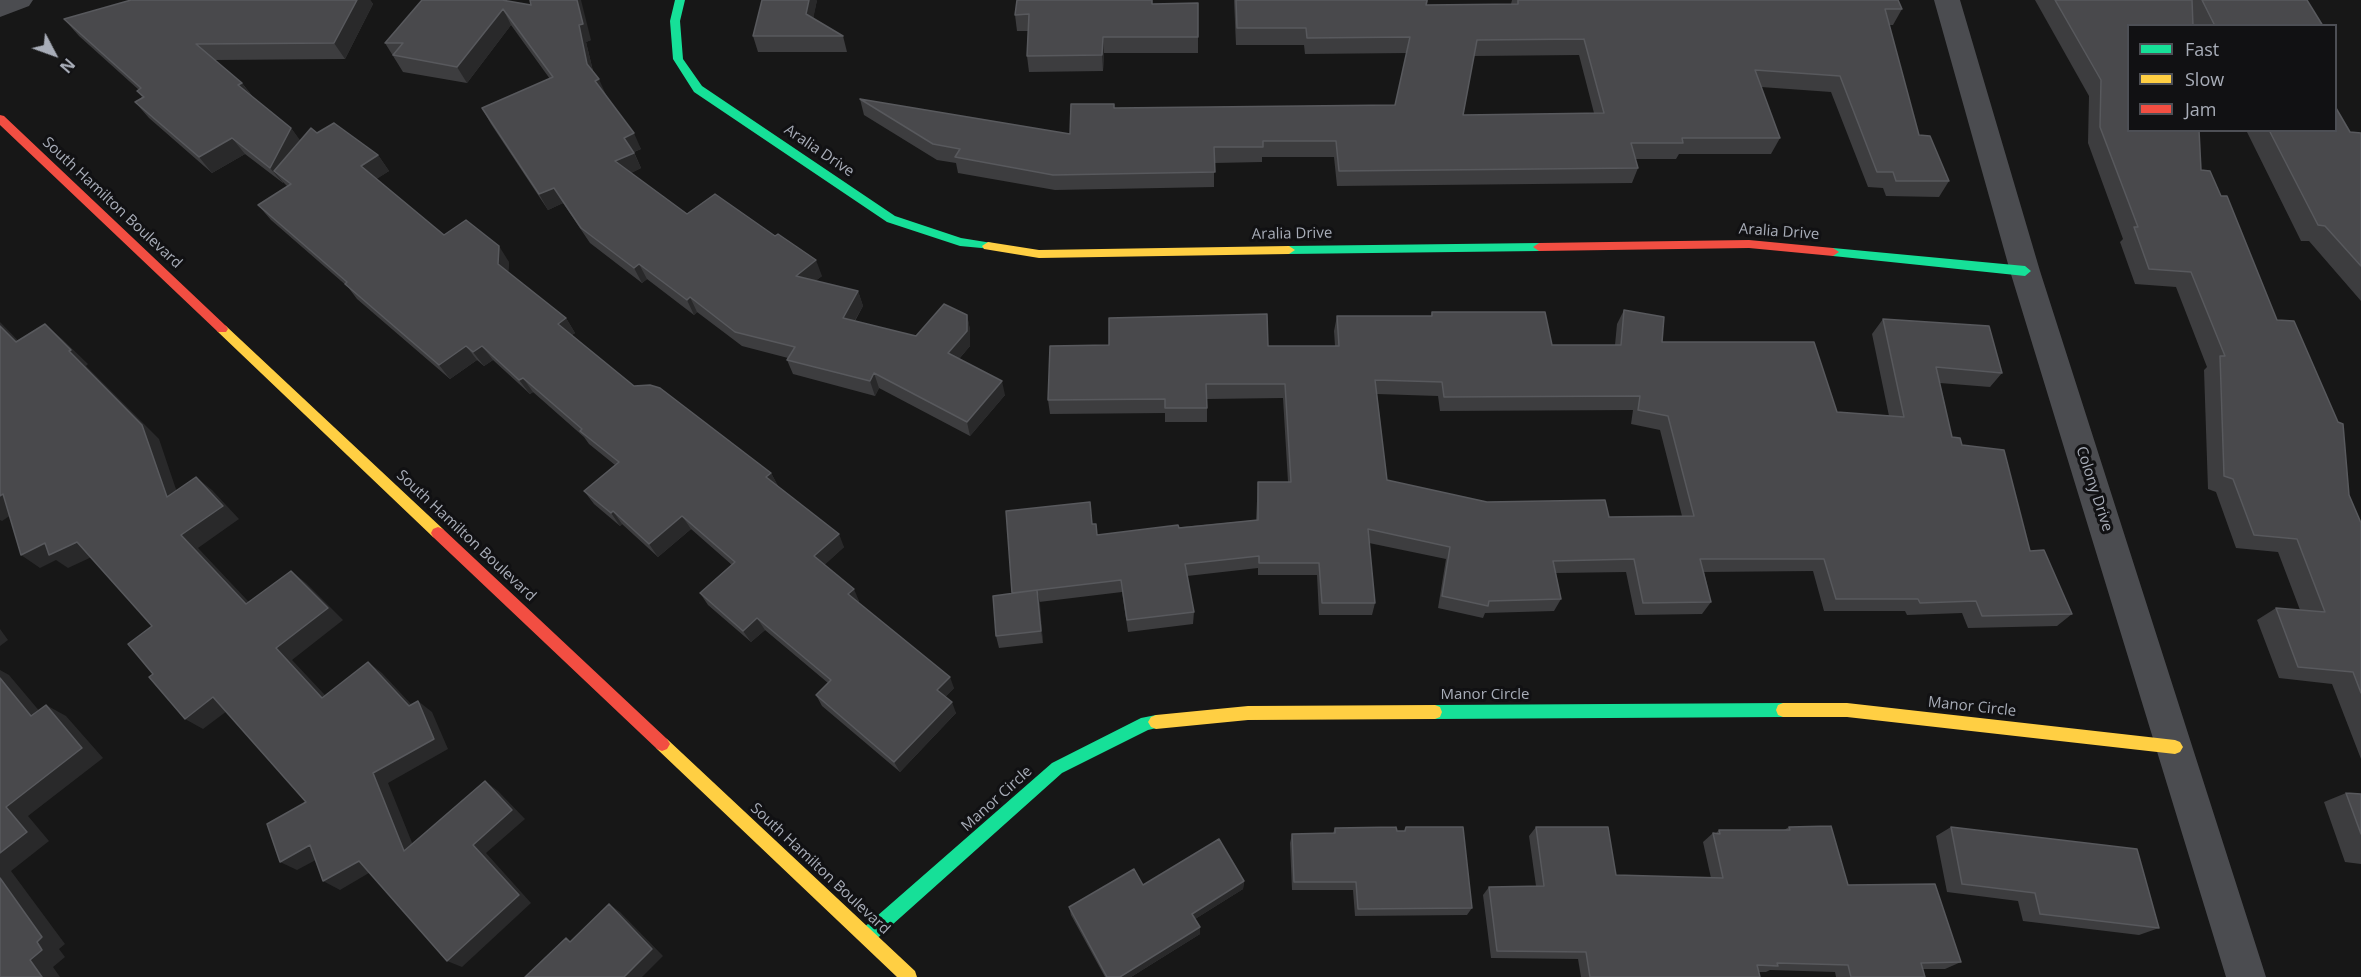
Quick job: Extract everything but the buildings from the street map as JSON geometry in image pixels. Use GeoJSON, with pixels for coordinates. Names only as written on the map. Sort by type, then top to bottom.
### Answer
{"type":"FeatureCollection","features":[{"type":"Feature","properties":{"kind":"street"},"geometry":{"type":"LineString","coordinates":[[0,9],[20,0]]}},
{"type":"Feature","properties":{"kind":"street","name":"Aralia Drive"},"geometry":{"type":"LineString","coordinates":[[680,0],[675,21],[678,58],[698,89],[891,219],[960,242],[1039,254],[1749,244],[2025,271]]}},
{"type":"Feature","properties":{"kind":"street","name":"Colony Drive"},"geometry":{"type":"LineString","coordinates":[[1947,0],[2025,271],[2246,977]]}},
{"type":"Feature","properties":{"kind":"street","name":"South Hamilton Boulevard"},"geometry":{"type":"LineString","coordinates":[[0,119],[909,977]]}},
{"type":"Feature","properties":{"kind":"street","name":"Manor Circle"},"geometry":{"type":"LineString","coordinates":[[867,936],[1057,768],[1146,723],[1248,713],[1847,710],[2175,747]]}},
{"type":"Feature","properties":{"kind":"traffic: fast"},"geometry":{"type":"LineString","coordinates":[[680,0],[675,21],[678,59],[698,89],[891,219],[960,242],[988,246]]}},
{"type":"Feature","properties":{"kind":"traffic: fast"},"geometry":{"type":"LineString","coordinates":[[1289,250],[1539,247]]}},
{"type":"Feature","properties":{"kind":"traffic: fast"},"geometry":{"type":"LineString","coordinates":[[1833,252],[2025,271]]}},
{"type":"Feature","properties":{"kind":"traffic: fast"},"geometry":{"type":"LineString","coordinates":[[1435,712],[1783,710]]}},
{"type":"Feature","properties":{"kind":"traffic: fast"},"geometry":{"type":"LineString","coordinates":[[867,936],[1057,768],[1146,723],[1156,722]]}},
{"type":"Feature","properties":{"kind":"traffic: slow"},"geometry":{"type":"LineString","coordinates":[[988,246],[1039,254],[1289,250]]}},
{"type":"Feature","properties":{"kind":"traffic: slow"},"geometry":{"type":"LineString","coordinates":[[222,329],[438,533]]}},
{"type":"Feature","properties":{"kind":"traffic: slow"},"geometry":{"type":"LineString","coordinates":[[1783,710],[1847,710],[2175,747]]}},
{"type":"Feature","properties":{"kind":"traffic: slow"},"geometry":{"type":"LineString","coordinates":[[1156,722],[1248,713],[1435,712]]}},
{"type":"Feature","properties":{"kind":"traffic: slow"},"geometry":{"type":"LineString","coordinates":[[662,744],[909,977]]}},
{"type":"Feature","properties":{"kind":"traffic: jam"},"geometry":{"type":"LineString","coordinates":[[0,119],[222,329]]}},
{"type":"Feature","properties":{"kind":"traffic: jam"},"geometry":{"type":"LineString","coordinates":[[1539,247],[1749,244],[1833,252]]}},
{"type":"Feature","properties":{"kind":"traffic: jam"},"geometry":{"type":"LineString","coordinates":[[438,533],[662,744]]}}]}
